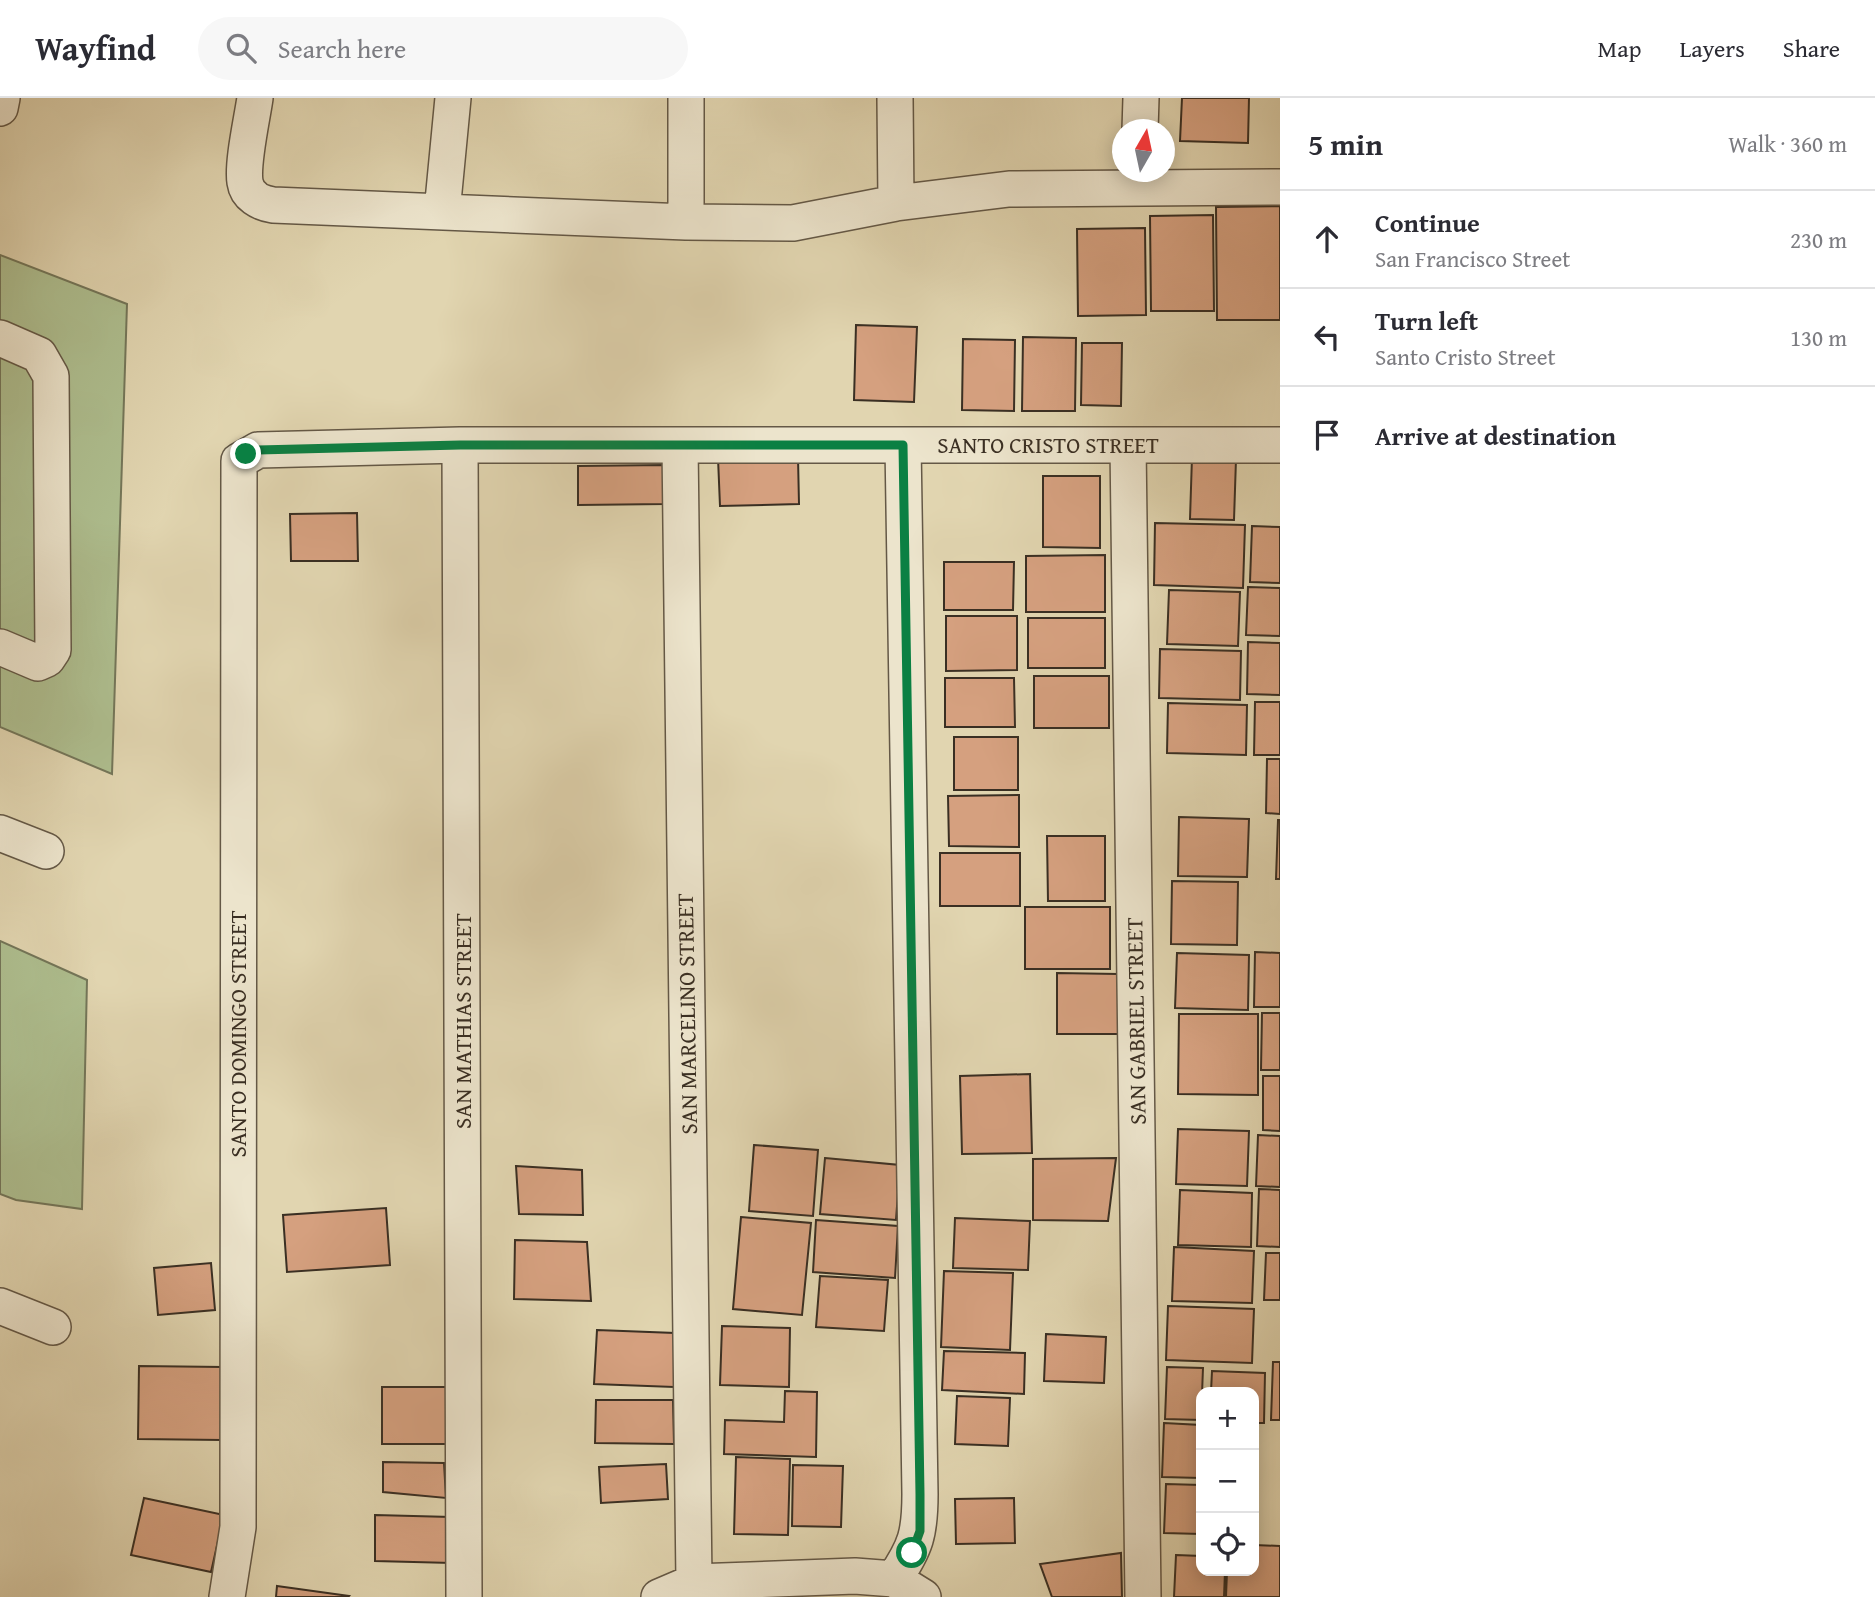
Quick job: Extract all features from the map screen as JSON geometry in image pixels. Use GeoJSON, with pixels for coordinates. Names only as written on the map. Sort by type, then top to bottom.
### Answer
{"type":"FeatureCollection","features":[{"type":"Feature","properties":{"kind":"street"},"geometry":{"type":"LineString","coordinates":[[0,108],[2,98]]}},
{"type":"Feature","properties":{"kind":"street"},"geometry":{"type":"LineString","coordinates":[[255,98],[245,182],[252,196],[263,204],[686,222],[793,223],[896,203],[1009,189],[1112,181]]}},
{"type":"Feature","properties":{"kind":"street"},"geometry":{"type":"LineString","coordinates":[[442,212],[453,98]]}},
{"type":"Feature","properties":{"kind":"street"},"geometry":{"type":"LineString","coordinates":[[686,98],[686,222]]}},
{"type":"Feature","properties":{"kind":"street"},"geometry":{"type":"LineString","coordinates":[[895,98],[896,203]]}},
{"type":"Feature","properties":{"kind":"street"},"geometry":{"type":"LineString","coordinates":[[1140,119],[1141,98]]}},
{"type":"Feature","properties":{"kind":"street"},"geometry":{"type":"LineString","coordinates":[[1175,181],[1280,187]]}},
{"type":"Feature","properties":{"kind":"street"},"geometry":{"type":"LineString","coordinates":[[0,338],[39,355],[51,376],[53,650],[47,659],[38,663],[0,647]]}},
{"type":"Feature","properties":{"kind":"street","name":"SANTO CRISTO STREET"},"geometry":{"type":"LineString","coordinates":[[237,469],[246,454],[258,450],[460,445],[1280,445]]}},
{"type":"Feature","properties":{"kind":"street","name":"SAN MATHIAS STREET"},"geometry":{"type":"LineString","coordinates":[[460,445],[464,1597]]}},
{"type":"Feature","properties":{"kind":"street","name":"SAN MARCELINO STREET"},"geometry":{"type":"LineString","coordinates":[[680,445],[694,1582]]}},
{"type":"Feature","properties":{"kind":"street"},"geometry":{"type":"LineString","coordinates":[[894,1579],[912,1553],[920,1531],[903,445]]}},
{"type":"Feature","properties":{"kind":"street","name":"SAN GABRIEL STREET"},"geometry":{"type":"LineString","coordinates":[[1128,445],[1143,1597]]}},
{"type":"Feature","properties":{"kind":"street","name":"SANTO DOMINGO STREET"},"geometry":{"type":"LineString","coordinates":[[227,1597],[238,1527],[237,469]]}},
{"type":"Feature","properties":{"kind":"street"},"geometry":{"type":"LineString","coordinates":[[0,833],[46,851]]}},
{"type":"Feature","properties":{"kind":"street"},"geometry":{"type":"LineString","coordinates":[[0,1306],[53,1326]]}},
{"type":"Feature","properties":{"kind":"street"},"geometry":{"type":"LineString","coordinates":[[659,1597],[694,1582],[855,1576],[894,1579],[923,1597]]}},
{"type":"Feature","properties":{"kind":"green space"},"geometry":{"type":"Polygon","coordinates":[[[0,255],[127,304],[112,774],[0,727],[0,255]]]}},
{"type":"Feature","properties":{"kind":"green space"},"geometry":{"type":"Polygon","coordinates":[[[0,941],[87,980],[82,1209],[16,1200],[0,1194],[0,941]]]}},
{"type":"Feature","properties":{"kind":"building"},"geometry":{"type":"Polygon","coordinates":[[[1182,98],[1249,98],[1248,143],[1180,141],[1182,98]]]}},
{"type":"Feature","properties":{"kind":"building"},"geometry":{"type":"Polygon","coordinates":[[[1280,206],[1280,320],[1217,320],[1216,207],[1280,206]]]}},
{"type":"Feature","properties":{"kind":"building"},"geometry":{"type":"Polygon","coordinates":[[[1213,215],[1214,311],[1151,311],[1150,216],[1213,215]]]}},
{"type":"Feature","properties":{"kind":"building"},"geometry":{"type":"Polygon","coordinates":[[[1145,228],[1146,315],[1078,316],[1077,229],[1145,228]]]}},
{"type":"Feature","properties":{"kind":"building"},"geometry":{"type":"Polygon","coordinates":[[[856,325],[917,327],[914,402],[854,400],[856,325]]]}},
{"type":"Feature","properties":{"kind":"building"},"geometry":{"type":"Polygon","coordinates":[[[1023,337],[1076,338],[1075,411],[1022,411],[1023,337]]]}},
{"type":"Feature","properties":{"kind":"building"},"geometry":{"type":"Polygon","coordinates":[[[963,339],[1015,340],[1014,411],[962,410],[963,339]]]}},
{"type":"Feature","properties":{"kind":"building"},"geometry":{"type":"Polygon","coordinates":[[[1082,343],[1122,343],[1121,406],[1081,405],[1082,343]]]}},
{"type":"Feature","properties":{"kind":"building"},"geometry":{"type":"Polygon","coordinates":[[[798,457],[799,504],[720,506],[718,458],[798,457]]]}},
{"type":"Feature","properties":{"kind":"building"},"geometry":{"type":"Polygon","coordinates":[[[1192,457],[1236,459],[1234,520],[1190,519],[1192,457]]]}},
{"type":"Feature","properties":{"kind":"building"},"geometry":{"type":"Polygon","coordinates":[[[665,465],[665,504],[578,505],[578,466],[665,465]]]}},
{"type":"Feature","properties":{"kind":"building"},"geometry":{"type":"Polygon","coordinates":[[[1043,476],[1100,476],[1100,548],[1043,547],[1043,476]]]}},
{"type":"Feature","properties":{"kind":"building"},"geometry":{"type":"Polygon","coordinates":[[[357,513],[358,561],[291,561],[290,514],[357,513]]]}},
{"type":"Feature","properties":{"kind":"building"},"geometry":{"type":"Polygon","coordinates":[[[1155,523],[1245,525],[1243,588],[1154,585],[1155,523]]]}},
{"type":"Feature","properties":{"kind":"building"},"geometry":{"type":"Polygon","coordinates":[[[1252,526],[1280,527],[1280,583],[1250,582],[1252,526]]]}},
{"type":"Feature","properties":{"kind":"building"},"geometry":{"type":"Polygon","coordinates":[[[1105,555],[1105,612],[1026,612],[1026,556],[1105,555]]]}},
{"type":"Feature","properties":{"kind":"building"},"geometry":{"type":"Polygon","coordinates":[[[944,562],[1014,562],[1013,610],[944,610],[944,562]]]}},
{"type":"Feature","properties":{"kind":"building"},"geometry":{"type":"Polygon","coordinates":[[[1248,587],[1280,588],[1280,636],[1246,635],[1248,587]]]}},
{"type":"Feature","properties":{"kind":"building"},"geometry":{"type":"Polygon","coordinates":[[[1169,590],[1240,592],[1238,646],[1167,644],[1169,590]]]}},
{"type":"Feature","properties":{"kind":"building"},"geometry":{"type":"Polygon","coordinates":[[[946,616],[1017,616],[1017,670],[946,671],[946,616]]]}},
{"type":"Feature","properties":{"kind":"building"},"geometry":{"type":"Polygon","coordinates":[[[1028,618],[1105,618],[1105,668],[1028,668],[1028,618]]]}},
{"type":"Feature","properties":{"kind":"building"},"geometry":{"type":"Polygon","coordinates":[[[1248,642],[1280,643],[1280,695],[1247,694],[1248,642]]]}},
{"type":"Feature","properties":{"kind":"building"},"geometry":{"type":"Polygon","coordinates":[[[1160,649],[1241,651],[1240,700],[1159,698],[1160,649]]]}},
{"type":"Feature","properties":{"kind":"building"},"geometry":{"type":"Polygon","coordinates":[[[1034,676],[1109,676],[1109,728],[1034,728],[1034,676]]]}},
{"type":"Feature","properties":{"kind":"building"},"geometry":{"type":"Polygon","coordinates":[[[945,678],[1014,678],[1015,727],[945,727],[945,678]]]}},
{"type":"Feature","properties":{"kind":"building"},"geometry":{"type":"Polygon","coordinates":[[[1255,702],[1280,702],[1280,755],[1254,755],[1255,702]]]}},
{"type":"Feature","properties":{"kind":"building"},"geometry":{"type":"Polygon","coordinates":[[[1168,703],[1247,705],[1246,755],[1167,753],[1168,703]]]}},
{"type":"Feature","properties":{"kind":"building"},"geometry":{"type":"Polygon","coordinates":[[[954,737],[1018,737],[1018,790],[954,790],[954,737]]]}},
{"type":"Feature","properties":{"kind":"building"},"geometry":{"type":"Polygon","coordinates":[[[1267,759],[1280,759],[1280,814],[1266,813],[1267,759]]]}},
{"type":"Feature","properties":{"kind":"building"},"geometry":{"type":"Polygon","coordinates":[[[1019,795],[1019,847],[949,846],[948,796],[1019,795]]]}},
{"type":"Feature","properties":{"kind":"building"},"geometry":{"type":"Polygon","coordinates":[[[1179,817],[1249,819],[1247,877],[1178,876],[1179,817]]]}},
{"type":"Feature","properties":{"kind":"building"},"geometry":{"type":"Polygon","coordinates":[[[1278,820],[1280,879],[1276,879],[1278,820]]]}},
{"type":"Feature","properties":{"kind":"building"},"geometry":{"type":"Polygon","coordinates":[[[1047,836],[1105,836],[1105,901],[1048,901],[1047,836]]]}},
{"type":"Feature","properties":{"kind":"building"},"geometry":{"type":"Polygon","coordinates":[[[940,853],[1020,853],[1020,906],[940,906],[940,853]]]}},
{"type":"Feature","properties":{"kind":"building"},"geometry":{"type":"Polygon","coordinates":[[[1172,881],[1238,882],[1237,945],[1171,944],[1172,881]]]}},
{"type":"Feature","properties":{"kind":"building"},"geometry":{"type":"Polygon","coordinates":[[[1025,907],[1110,907],[1110,969],[1025,969],[1025,907]]]}},
{"type":"Feature","properties":{"kind":"building"},"geometry":{"type":"Polygon","coordinates":[[[1255,952],[1280,953],[1280,1007],[1254,1007],[1255,952]]]}},
{"type":"Feature","properties":{"kind":"building"},"geometry":{"type":"Polygon","coordinates":[[[1177,953],[1249,955],[1248,1010],[1175,1008],[1177,953]]]}},
{"type":"Feature","properties":{"kind":"building"},"geometry":{"type":"Polygon","coordinates":[[[1057,973],[1118,974],[1118,1034],[1057,1034],[1057,973]]]}},
{"type":"Feature","properties":{"kind":"building"},"geometry":{"type":"Polygon","coordinates":[[[1262,1013],[1280,1013],[1280,1070],[1261,1070],[1262,1013]]]}},
{"type":"Feature","properties":{"kind":"building"},"geometry":{"type":"Polygon","coordinates":[[[1179,1014],[1258,1014],[1258,1095],[1178,1094],[1179,1014]]]}},
{"type":"Feature","properties":{"kind":"building"},"geometry":{"type":"Polygon","coordinates":[[[1030,1074],[1032,1153],[962,1154],[960,1076],[1030,1074]]]}},
{"type":"Feature","properties":{"kind":"building"},"geometry":{"type":"Polygon","coordinates":[[[1263,1076],[1280,1076],[1280,1131],[1263,1130],[1263,1076]]]}},
{"type":"Feature","properties":{"kind":"building"},"geometry":{"type":"Polygon","coordinates":[[[1178,1129],[1249,1131],[1247,1186],[1176,1184],[1178,1129]]]}},
{"type":"Feature","properties":{"kind":"building"},"geometry":{"type":"Polygon","coordinates":[[[1258,1135],[1280,1136],[1280,1187],[1256,1186],[1258,1135]]]}},
{"type":"Feature","properties":{"kind":"building"},"geometry":{"type":"Polygon","coordinates":[[[754,1145],[818,1150],[813,1216],[749,1211],[754,1145]]]}},
{"type":"Feature","properties":{"kind":"building"},"geometry":{"type":"Polygon","coordinates":[[[825,1158],[900,1165],[896,1220],[820,1214],[825,1158]]]}},
{"type":"Feature","properties":{"kind":"building"},"geometry":{"type":"Polygon","coordinates":[[[1116,1158],[1108,1221],[1033,1220],[1033,1159],[1116,1158]]]}},
{"type":"Feature","properties":{"kind":"building"},"geometry":{"type":"Polygon","coordinates":[[[516,1166],[582,1170],[583,1215],[519,1214],[516,1166]]]}},
{"type":"Feature","properties":{"kind":"building"},"geometry":{"type":"Polygon","coordinates":[[[1259,1189],[1280,1190],[1280,1247],[1257,1246],[1259,1189]]]}},
{"type":"Feature","properties":{"kind":"building"},"geometry":{"type":"Polygon","coordinates":[[[1180,1190],[1252,1193],[1251,1247],[1178,1245],[1180,1190]]]}},
{"type":"Feature","properties":{"kind":"building"},"geometry":{"type":"Polygon","coordinates":[[[386,1208],[390,1265],[287,1272],[283,1215],[386,1208]]]}},
{"type":"Feature","properties":{"kind":"building"},"geometry":{"type":"Polygon","coordinates":[[[741,1217],[811,1223],[802,1315],[733,1309],[741,1217]]]}},
{"type":"Feature","properties":{"kind":"building"},"geometry":{"type":"Polygon","coordinates":[[[955,1218],[1030,1221],[1028,1270],[953,1268],[955,1218]]]}},
{"type":"Feature","properties":{"kind":"building"},"geometry":{"type":"Polygon","coordinates":[[[816,1220],[898,1226],[895,1278],[813,1272],[816,1220]]]}},
{"type":"Feature","properties":{"kind":"building"},"geometry":{"type":"Polygon","coordinates":[[[515,1240],[587,1242],[591,1301],[514,1299],[515,1240]]]}},
{"type":"Feature","properties":{"kind":"building"},"geometry":{"type":"Polygon","coordinates":[[[1174,1247],[1254,1251],[1252,1303],[1172,1301],[1174,1247]]]}},
{"type":"Feature","properties":{"kind":"building"},"geometry":{"type":"Polygon","coordinates":[[[1266,1253],[1280,1253],[1280,1300],[1264,1300],[1266,1253]]]}},
{"type":"Feature","properties":{"kind":"building"},"geometry":{"type":"Polygon","coordinates":[[[211,1263],[215,1310],[158,1315],[154,1268],[211,1263]]]}},
{"type":"Feature","properties":{"kind":"building"},"geometry":{"type":"Polygon","coordinates":[[[944,1271],[1013,1273],[1010,1350],[941,1347],[944,1271]]]}},
{"type":"Feature","properties":{"kind":"building"},"geometry":{"type":"Polygon","coordinates":[[[820,1276],[888,1280],[884,1331],[816,1327],[820,1276]]]}},
{"type":"Feature","properties":{"kind":"building"},"geometry":{"type":"Polygon","coordinates":[[[1168,1306],[1254,1309],[1252,1363],[1166,1360],[1168,1306]]]}},
{"type":"Feature","properties":{"kind":"building"},"geometry":{"type":"Polygon","coordinates":[[[722,1326],[790,1328],[789,1387],[720,1385],[722,1326]]]}},
{"type":"Feature","properties":{"kind":"building"},"geometry":{"type":"Polygon","coordinates":[[[597,1330],[675,1333],[674,1387],[594,1384],[597,1330]]]}},
{"type":"Feature","properties":{"kind":"building"},"geometry":{"type":"Polygon","coordinates":[[[1046,1334],[1106,1337],[1104,1383],[1044,1381],[1046,1334]]]}},
{"type":"Feature","properties":{"kind":"building"},"geometry":{"type":"Polygon","coordinates":[[[944,1351],[1025,1353],[1024,1394],[942,1390],[944,1351]]]}},
{"type":"Feature","properties":{"kind":"building"},"geometry":{"type":"Polygon","coordinates":[[[1273,1362],[1280,1362],[1280,1420],[1271,1420],[1273,1362]]]}},
{"type":"Feature","properties":{"kind":"building"},"geometry":{"type":"Polygon","coordinates":[[[139,1366],[223,1367],[222,1440],[138,1439],[139,1366]]]}},
{"type":"Feature","properties":{"kind":"building"},"geometry":{"type":"Polygon","coordinates":[[[1167,1367],[1203,1368],[1202,1387],[1196,1387],[1196,1420],[1165,1419],[1167,1367]]]}},
{"type":"Feature","properties":{"kind":"building"},"geometry":{"type":"Polygon","coordinates":[[[1212,1371],[1265,1373],[1264,1423],[1259,1423],[1259,1387],[1211,1387],[1212,1371]]]}},
{"type":"Feature","properties":{"kind":"building"},"geometry":{"type":"Polygon","coordinates":[[[382,1387],[449,1387],[449,1444],[382,1444],[382,1387]]]}},
{"type":"Feature","properties":{"kind":"building"},"geometry":{"type":"Polygon","coordinates":[[[785,1391],[817,1392],[816,1457],[724,1454],[725,1420],[784,1422],[785,1391]]]}},
{"type":"Feature","properties":{"kind":"building"},"geometry":{"type":"Polygon","coordinates":[[[957,1396],[1010,1398],[1008,1446],[955,1444],[957,1396]]]}},
{"type":"Feature","properties":{"kind":"building"},"geometry":{"type":"Polygon","coordinates":[[[596,1400],[673,1400],[674,1444],[595,1443],[596,1400]]]}},
{"type":"Feature","properties":{"kind":"building"},"geometry":{"type":"Polygon","coordinates":[[[1164,1423],[1196,1425],[1196,1478],[1162,1477],[1164,1423]]]}},
{"type":"Feature","properties":{"kind":"building"},"geometry":{"type":"Polygon","coordinates":[[[736,1457],[790,1459],[788,1535],[734,1534],[736,1457]]]}},
{"type":"Feature","properties":{"kind":"building"},"geometry":{"type":"Polygon","coordinates":[[[383,1462],[444,1463],[446,1498],[383,1492],[383,1462]]]}},
{"type":"Feature","properties":{"kind":"building"},"geometry":{"type":"Polygon","coordinates":[[[666,1464],[668,1499],[601,1503],[599,1467],[666,1464]]]}},
{"type":"Feature","properties":{"kind":"building"},"geometry":{"type":"Polygon","coordinates":[[[793,1465],[843,1466],[841,1527],[792,1526],[793,1465]]]}},
{"type":"Feature","properties":{"kind":"building"},"geometry":{"type":"Polygon","coordinates":[[[1166,1484],[1196,1485],[1196,1534],[1164,1533],[1166,1484]]]}},
{"type":"Feature","properties":{"kind":"building"},"geometry":{"type":"Polygon","coordinates":[[[144,1498],[224,1515],[211,1572],[131,1555],[144,1498]]]}},
{"type":"Feature","properties":{"kind":"building"},"geometry":{"type":"Polygon","coordinates":[[[1014,1498],[1015,1543],[956,1544],[955,1499],[1014,1498]]]}},
{"type":"Feature","properties":{"kind":"building"},"geometry":{"type":"Polygon","coordinates":[[[375,1515],[451,1517],[452,1563],[375,1561],[375,1515]]]}},
{"type":"Feature","properties":{"kind":"building"},"geometry":{"type":"Polygon","coordinates":[[[1259,1545],[1280,1546],[1280,1597],[1226,1597],[1227,1576],[1259,1576],[1259,1545]]]}},
{"type":"Feature","properties":{"kind":"building"},"geometry":{"type":"Polygon","coordinates":[[[1121,1553],[1122,1597],[1052,1597],[1040,1564],[1121,1553]]]}},
{"type":"Feature","properties":{"kind":"building"},"geometry":{"type":"Polygon","coordinates":[[[1176,1555],[1196,1556],[1196,1576],[1225,1576],[1224,1597],[1174,1597],[1176,1555]]]}},
{"type":"Feature","properties":{"kind":"building"},"geometry":{"type":"Polygon","coordinates":[[[277,1586],[349,1596],[276,1597],[277,1586]]]}},
{"type":"Feature","properties":{"kind":"route"},"geometry":{"type":"LineString","coordinates":[[246,454],[258,450],[460,445],[903,445],[920,1494],[920,1531],[912,1553]]}}]}
